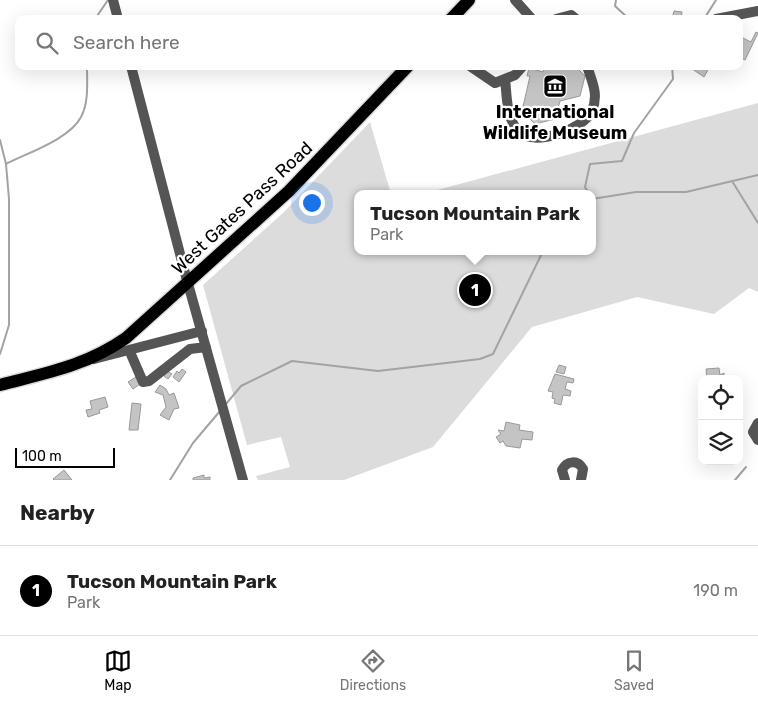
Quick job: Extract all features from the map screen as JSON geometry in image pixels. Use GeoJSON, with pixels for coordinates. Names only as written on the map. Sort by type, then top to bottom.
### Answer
{"type":"FeatureCollection","features":[{"type":"Feature","properties":{"kind":"main road"},"geometry":{"type":"LineString","coordinates":[[455,15],[469,0]]}},
{"type":"Feature","properties":{"kind":"main road","name":"West Gates Pass Road"},"geometry":{"type":"LineString","coordinates":[[0,385],[88,360],[126,338],[289,191],[404,70]]}},
{"type":"Feature","properties":{"kind":"street"},"geometry":{"type":"LineString","coordinates":[[113,0],[117,15]]}},
{"type":"Feature","properties":{"kind":"street"},"geometry":{"type":"LineString","coordinates":[[515,0],[528,15]]}},
{"type":"Feature","properties":{"kind":"street"},"geometry":{"type":"LineString","coordinates":[[737,15],[758,11]]}},
{"type":"Feature","properties":{"kind":"street"},"geometry":{"type":"LineString","coordinates":[[132,70],[188,283],[243,480]]}},
{"type":"Feature","properties":{"kind":"street"},"geometry":{"type":"LineString","coordinates":[[476,70],[496,83],[514,75],[519,70]]}},
{"type":"Feature","properties":{"kind":"street"},"geometry":{"type":"LineString","coordinates":[[505,79],[508,111],[517,130],[531,138],[542,138],[584,123],[589,116],[596,90],[588,70]]}},
{"type":"Feature","properties":{"kind":"street"},"geometry":{"type":"LineString","coordinates":[[88,360],[130,352],[202,331]]}},
{"type":"Feature","properties":{"kind":"street"},"geometry":{"type":"LineString","coordinates":[[130,352],[143,382],[150,381],[190,349],[206,347]]}},
{"type":"Feature","properties":{"kind":"street"},"geometry":{"type":"LineString","coordinates":[[758,424],[753,432],[758,440]]}},
{"type":"Feature","properties":{"kind":"street"},"geometry":{"type":"LineString","coordinates":[[564,480],[562,470],[566,464],[572,462],[579,464],[583,469],[581,480]]}},
{"type":"Feature","properties":{"kind":"shaded area"},"geometry":{"type":"Polygon","coordinates":[[[758,103],[758,292],[749,288],[714,314],[637,297],[532,327],[433,447],[344,480],[258,480],[256,476],[290,467],[281,437],[247,445],[203,285],[283,213],[370,122],[390,190],[354,190],[354,255],[596,255],[596,190],[438,190],[758,103]]]}},
{"type":"Feature","properties":{"kind":"building"},"geometry":{"type":"Polygon","coordinates":[[[674,11],[682,12],[682,15],[673,15],[674,11]]]}},
{"type":"Feature","properties":{"kind":"building"},"geometry":{"type":"Polygon","coordinates":[[[756,32],[758,33],[745,60],[743,59],[743,38],[751,42],[756,32]]]}},
{"type":"Feature","properties":{"kind":"building","name":"International Wildlife Museum"},"geometry":{"type":"Polygon","coordinates":[[[528,70],[543,72],[544,70],[579,70],[585,76],[580,96],[560,101],[555,119],[535,124],[522,111],[530,76],[527,76],[528,70]]]}},
{"type":"Feature","properties":{"kind":"building"},"geometry":{"type":"Polygon","coordinates":[[[694,70],[708,70],[704,77],[694,70]]]}},
{"type":"Feature","properties":{"kind":"building"},"geometry":{"type":"Polygon","coordinates":[[[559,365],[566,367],[564,374],[556,372],[559,365]]]}},
{"type":"Feature","properties":{"kind":"building"},"geometry":{"type":"Polygon","coordinates":[[[719,368],[720,375],[707,375],[706,369],[719,368]]]}},
{"type":"Feature","properties":{"kind":"building"},"geometry":{"type":"Polygon","coordinates":[[[182,369],[186,372],[179,382],[173,377],[177,371],[179,373],[182,369]]]}},
{"type":"Feature","properties":{"kind":"building"},"geometry":{"type":"Polygon","coordinates":[[[167,371],[172,374],[168,379],[164,376],[167,371]]]}},
{"type":"Feature","properties":{"kind":"building"},"geometry":{"type":"Polygon","coordinates":[[[555,374],[574,379],[573,383],[567,382],[565,389],[571,391],[570,396],[563,395],[561,405],[554,403],[555,399],[552,398],[553,392],[548,391],[555,374]]]}},
{"type":"Feature","properties":{"kind":"building"},"geometry":{"type":"Polygon","coordinates":[[[136,377],[140,384],[133,389],[128,382],[136,377]]]}},
{"type":"Feature","properties":{"kind":"building"},"geometry":{"type":"Polygon","coordinates":[[[160,385],[166,389],[169,395],[174,393],[179,408],[174,409],[169,420],[160,415],[166,407],[163,395],[155,392],[160,385]]]}},
{"type":"Feature","properties":{"kind":"building"},"geometry":{"type":"Polygon","coordinates":[[[105,397],[108,407],[99,410],[100,413],[88,417],[86,410],[92,409],[90,401],[105,397]]]}},
{"type":"Feature","properties":{"kind":"building"},"geometry":{"type":"Polygon","coordinates":[[[132,403],[141,404],[138,430],[129,430],[132,403]]]}},
{"type":"Feature","properties":{"kind":"building"},"geometry":{"type":"Polygon","coordinates":[[[506,422],[520,425],[519,430],[533,432],[532,440],[522,439],[520,448],[506,446],[503,441],[500,443],[496,437],[501,434],[498,430],[504,431],[506,422]]]}},
{"type":"Feature","properties":{"kind":"building"},"geometry":{"type":"Polygon","coordinates":[[[64,470],[72,480],[53,479],[64,470]]]}},
{"type":"Feature","properties":{"kind":"building"},"geometry":{"type":"Polygon","coordinates":[[[204,475],[204,478],[210,477],[210,480],[193,480],[193,478],[204,475]]]}},
{"type":"Feature","properties":{"kind":"waterway"},"geometry":{"type":"LineString","coordinates":[[98,15],[108,0]]}},
{"type":"Feature","properties":{"kind":"waterway"},"geometry":{"type":"LineString","coordinates":[[616,0],[615,6],[625,15]]}},
{"type":"Feature","properties":{"kind":"waterway"},"geometry":{"type":"LineString","coordinates":[[707,15],[716,0]]}},
{"type":"Feature","properties":{"kind":"waterway"},"geometry":{"type":"LineString","coordinates":[[6,164],[58,139],[75,125],[84,111],[87,92],[87,70]]}},
{"type":"Feature","properties":{"kind":"waterway"},"geometry":{"type":"LineString","coordinates":[[587,190],[585,187],[590,164],[622,161],[634,133],[673,79],[672,70]]}},
{"type":"Feature","properties":{"kind":"waterway"},"geometry":{"type":"LineString","coordinates":[[0,140],[6,164],[9,199],[9,325],[0,354]]}},
{"type":"Feature","properties":{"kind":"waterway"},"geometry":{"type":"LineString","coordinates":[[596,198],[636,192],[686,192],[758,175]]}},
{"type":"Feature","properties":{"kind":"waterway"},"geometry":{"type":"LineString","coordinates":[[732,181],[758,223]]}},
{"type":"Feature","properties":{"kind":"waterway"},"geometry":{"type":"LineString","coordinates":[[226,404],[241,386],[292,361],[378,371],[480,359],[493,354],[541,255]]}},
{"type":"Feature","properties":{"kind":"waterway"},"geometry":{"type":"LineString","coordinates":[[170,480],[193,443],[220,411]]}},
{"type":"Feature","properties":{"kind":"waterway"},"geometry":{"type":"LineString","coordinates":[[735,480],[746,467]]}},
{"type":"Feature","properties":{"kind":"place","name":"International Wildlife Museum"},"geometry":{"type":"Point","coordinates":[555,86]}},
{"type":"Feature","properties":{"kind":"place","name":"Tucson Mountain Park"},"geometry":{"type":"Point","coordinates":[475,290]}}]}
